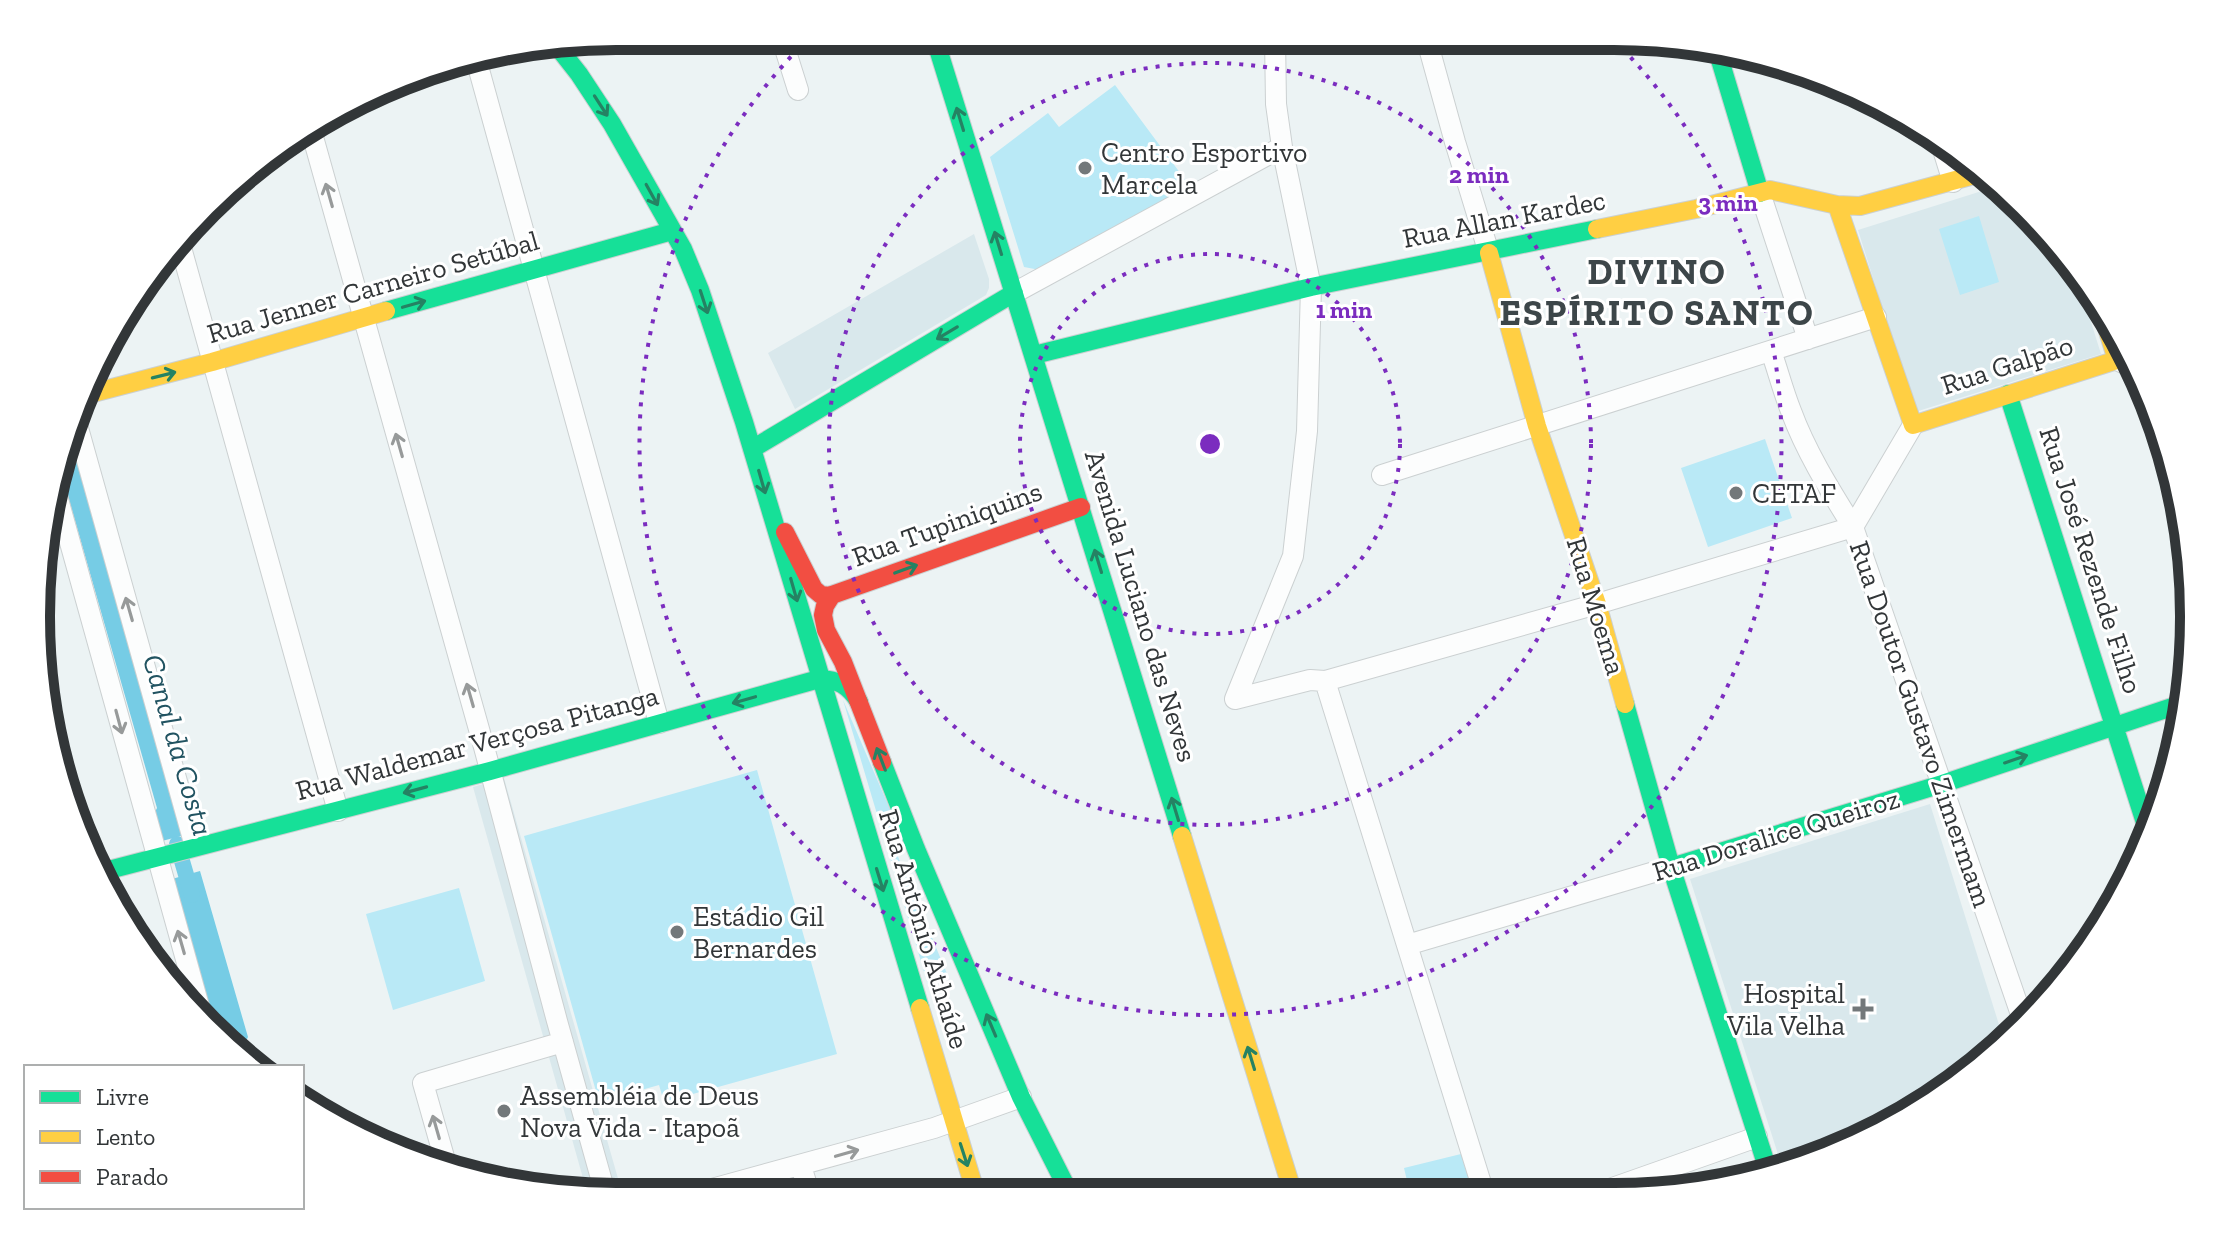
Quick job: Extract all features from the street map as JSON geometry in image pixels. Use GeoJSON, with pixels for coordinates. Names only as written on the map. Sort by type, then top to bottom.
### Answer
{"type":"FeatureCollection","features":[{"type":"Feature","properties":{"kind":"street"},"geometry":{"type":"LineString","coordinates":[[785,50],[798,90]]}},
{"type":"Feature","properties":{"kind":"street","name":"Avenida Luciano das Neves"},"geometry":{"type":"LineString","coordinates":[[938,50],[1290,1183]]}},
{"type":"Feature","properties":{"kind":"street"},"geometry":{"type":"LineString","coordinates":[[1275,50],[1276,104],[1282,147],[1311,287],[1307,431],[1293,556],[1235,699],[1310,680],[1325,681],[1853,527],[1823,478],[1791,412],[1771,351]]}},
{"type":"Feature","properties":{"kind":"street","name":"Rua Moema"},"geometry":{"type":"LineString","coordinates":[[1430,50],[1537,426],[1597,604],[1671,867],[1765,1162]]}},
{"type":"Feature","properties":{"kind":"street","name":"Rua Antônio Athaíde"},"geometry":{"type":"LineString","coordinates":[[562,53],[601,106],[672,231],[700,290],[752,449],[972,1183]]}},
{"type":"Feature","properties":{"kind":"street"},"geometry":{"type":"LineString","coordinates":[[1720,60],[1808,339]]}},
{"type":"Feature","properties":{"kind":"street"},"geometry":{"type":"LineString","coordinates":[[478,67],[659,723]]}},
{"type":"Feature","properties":{"kind":"street"},"geometry":{"type":"LineString","coordinates":[[313,138],[602,1183]]}},
{"type":"Feature","properties":{"kind":"street"},"geometry":{"type":"LineString","coordinates":[[752,449],[1014,293],[1282,147]]}},
{"type":"Feature","properties":{"kind":"street"},"geometry":{"type":"LineString","coordinates":[[1946,158],[1953,182]]}},
{"type":"Feature","properties":{"kind":"street","name":"Rua Allan Kardec"},"geometry":{"type":"LineString","coordinates":[[1034,355],[1311,287],[1489,253],[1770,190],[1837,205],[1860,206],[1970,177]]}},
{"type":"Feature","properties":{"kind":"street"},"geometry":{"type":"LineString","coordinates":[[1837,205],[1913,425]]}},
{"type":"Feature","properties":{"kind":"street","name":"Rua Jenner Carneiro Setúbal"},"geometry":{"type":"LineString","coordinates":[[97,392],[672,231]]}},
{"type":"Feature","properties":{"kind":"street"},"geometry":{"type":"LineString","coordinates":[[183,253],[338,811]]}},
{"type":"Feature","properties":{"kind":"street"},"geometry":{"type":"LineString","coordinates":[[1382,475],[1876,317]]}},
{"type":"Feature","properties":{"kind":"street"},"geometry":{"type":"LineString","coordinates":[[2115,352],[2117,360]]}},
{"type":"Feature","properties":{"kind":"street","name":"Rua Galpão"},"geometry":{"type":"LineString","coordinates":[[1913,425],[2117,360]]}},
{"type":"Feature","properties":{"kind":"street","name":"Rua José Rezende Filho"},"geometry":{"type":"LineString","coordinates":[[2008,394],[2143,817]]}},
{"type":"Feature","properties":{"kind":"street","name":"Rua Doutor Gustavo Zimermam"},"geometry":{"type":"LineString","coordinates":[[1913,425],[1853,527],[2020,1011]]}},
{"type":"Feature","properties":{"kind":"street"},"geometry":{"type":"LineString","coordinates":[[80,435],[192,846]]}},
{"type":"Feature","properties":{"kind":"street","name":"Rua Tupiniquins"},"geometry":{"type":"LineString","coordinates":[[832,595],[1081,507]]}},
{"type":"Feature","properties":{"kind":"street"},"geometry":{"type":"LineString","coordinates":[[61,508],[196,996]]}},
{"type":"Feature","properties":{"kind":"street"},"geometry":{"type":"LineString","coordinates":[[772,515],[789,539],[814,589],[824,596],[832,595]]}},
{"type":"Feature","properties":{"kind":"street"},"geometry":{"type":"LineString","coordinates":[[832,595],[823,615],[826,630],[843,662],[916,849],[1021,1097],[1064,1183]]}},
{"type":"Feature","properties":{"kind":"street"},"geometry":{"type":"LineString","coordinates":[[819,679],[828,678],[843,683],[859,702]]}},
{"type":"Feature","properties":{"kind":"street","name":"Rua Waldemar Verçosa Pitanga"},"geometry":{"type":"LineString","coordinates":[[109,870],[490,771],[819,679]]}},
{"type":"Feature","properties":{"kind":"street"},"geometry":{"type":"LineString","coordinates":[[1325,681],[1481,1183]]}},
{"type":"Feature","properties":{"kind":"street","name":"Rua Doralice Queiroz"},"geometry":{"type":"LineString","coordinates":[[1407,945],[1942,784],[2172,707]]}},
{"type":"Feature","properties":{"kind":"street"},"geometry":{"type":"LineString","coordinates":[[444,1156],[423,1083],[563,1042]]}},
{"type":"Feature","properties":{"kind":"street"},"geometry":{"type":"LineString","coordinates":[[736,1183],[953,1122],[1021,1097]]}},
{"type":"Feature","properties":{"kind":"street"},"geometry":{"type":"LineString","coordinates":[[1628,1183],[1757,1137]]}},
{"type":"Feature","properties":{"kind":"street"},"geometry":{"type":"LineString","coordinates":[[801,1166],[806,1183]]}},
{"type":"Feature","properties":{"kind":"shaded area","name":"Centro Esportivo Marcela"},"geometry":{"type":"Polygon","coordinates":[[[1115,85],[1192,189],[1040,270],[1024,267],[990,157],[1048,113],[1059,127],[1115,85]]]}},
{"type":"Feature","properties":{"kind":"shaded area"},"geometry":{"type":"Polygon","coordinates":[[[1986,190],[2039,243],[2085,301],[2101,354],[1915,412],[1858,230],[1986,190]]]}},
{"type":"Feature","properties":{"kind":"shaded area"},"geometry":{"type":"Polygon","coordinates":[[[1979,216],[1999,282],[1960,295],[1939,229],[1979,216]]]}},
{"type":"Feature","properties":{"kind":"shaded area"},"geometry":{"type":"Polygon","coordinates":[[[974,234],[989,279],[986,295],[795,409],[768,353],[974,234]]]}},
{"type":"Feature","properties":{"kind":"shaded area","name":"CETAF"},"geometry":{"type":"Polygon","coordinates":[[[1765,439],[1792,518],[1708,547],[1681,468],[1765,439]]]}},
{"type":"Feature","properties":{"kind":"shaded area"},"geometry":{"type":"Polygon","coordinates":[[[843,700],[898,828],[886,828],[948,976],[928,985],[843,700]]]}},
{"type":"Feature","properties":{"kind":"shaded area","name":"Estádio Gil Bernardes"},"geometry":{"type":"Polygon","coordinates":[[[757,770],[837,1054],[664,1102],[659,1085],[599,1102],[524,836],[757,770]]]}},
{"type":"Feature","properties":{"kind":"shaded area"},"geometry":{"type":"Polygon","coordinates":[[[504,778],[619,1183],[584,1182],[473,787],[504,778]]]}},
{"type":"Feature","properties":{"kind":"shaded area","name":"Hospital Vila Velha"},"geometry":{"type":"Polygon","coordinates":[[[1930,804],[2001,1029],[1958,1066],[1897,1107],[1830,1140],[1779,1158],[1690,879],[1930,804]]]}},
{"type":"Feature","properties":{"kind":"shaded area"},"geometry":{"type":"Polygon","coordinates":[[[459,888],[485,981],[393,1010],[366,914],[459,888]]]}},
{"type":"Feature","properties":{"kind":"shaded area"},"geometry":{"type":"Polygon","coordinates":[[[1461,1154],[1470,1183],[1408,1183],[1404,1168],[1461,1154]]]}},
{"type":"Feature","properties":{"kind":"water"},"geometry":{"type":"Polygon","coordinates":[[[76,446],[185,829],[181,836],[162,841],[153,816],[157,808],[65,487],[76,446]]]}},
{"type":"Feature","properties":{"kind":"water"},"geometry":{"type":"Polygon","coordinates":[[[200,871],[248,1037],[247,1045],[211,1011],[172,879],[200,871]]]}},
{"type":"Feature","properties":{"kind":"waterway","name":"Canal da Costa"},"geometry":{"type":"LineString","coordinates":[[177,844],[192,895]]}},
{"type":"Feature","properties":{"kind":"traffic: fast"},"geometry":{"type":"LineString","coordinates":[[938,50],[1182,836]]}},
{"type":"Feature","properties":{"kind":"traffic: fast"},"geometry":{"type":"LineString","coordinates":[[562,53],[612,124],[683,249],[700,290],[744,422],[920,1008]]}},
{"type":"Feature","properties":{"kind":"traffic: fast"},"geometry":{"type":"LineString","coordinates":[[1720,60],[1760,193]]}},
{"type":"Feature","properties":{"kind":"traffic: fast"},"geometry":{"type":"LineString","coordinates":[[1034,355],[1311,287],[1597,229]]}},
{"type":"Feature","properties":{"kind":"traffic: fast"},"geometry":{"type":"LineString","coordinates":[[386,311],[672,231]]}},
{"type":"Feature","properties":{"kind":"traffic: fast"},"geometry":{"type":"LineString","coordinates":[[752,449],[1014,293]]}},
{"type":"Feature","properties":{"kind":"traffic: fast"},"geometry":{"type":"LineString","coordinates":[[2008,394],[2143,817]]}},
{"type":"Feature","properties":{"kind":"traffic: fast"},"geometry":{"type":"LineString","coordinates":[[110,870],[490,771],[819,679],[842,684],[859,702]]}},
{"type":"Feature","properties":{"kind":"traffic: fast"},"geometry":{"type":"LineString","coordinates":[[1625,704],[1671,867],[1766,1162]]}},
{"type":"Feature","properties":{"kind":"traffic: fast"},"geometry":{"type":"LineString","coordinates":[[1671,867],[1942,784],[2172,707]]}},
{"type":"Feature","properties":{"kind":"traffic: fast"},"geometry":{"type":"LineString","coordinates":[[882,762],[1021,1097],[1064,1183]]}},
{"type":"Feature","properties":{"kind":"traffic: slow"},"geometry":{"type":"LineString","coordinates":[[1597,229],[1770,190],[1837,205],[1860,206],[1969,176]]}},
{"type":"Feature","properties":{"kind":"traffic: slow"},"geometry":{"type":"LineString","coordinates":[[1837,205],[1913,425],[2117,360],[2115,352]]}},
{"type":"Feature","properties":{"kind":"traffic: slow"},"geometry":{"type":"LineString","coordinates":[[1489,253],[1537,426],[1597,604],[1625,704]]}},
{"type":"Feature","properties":{"kind":"traffic: slow"},"geometry":{"type":"LineString","coordinates":[[97,392],[386,311]]}},
{"type":"Feature","properties":{"kind":"traffic: slow"},"geometry":{"type":"LineString","coordinates":[[1182,836],[1290,1183]]}},
{"type":"Feature","properties":{"kind":"traffic: slow"},"geometry":{"type":"LineString","coordinates":[[920,1008],[973,1183]]}},
{"type":"Feature","properties":{"kind":"traffic: jam"},"geometry":{"type":"LineString","coordinates":[[785,532],[814,589],[821,595],[829,596],[1081,507]]}},
{"type":"Feature","properties":{"kind":"traffic: jam"},"geometry":{"type":"LineString","coordinates":[[832,595],[823,615],[826,630],[843,662],[882,762]]}},
{"type":"Feature","properties":{"kind":"place","name":"Centro Esportivo Marcela"},"geometry":{"type":"Point","coordinates":[1085,168]}},
{"type":"Feature","properties":{"kind":"place","name":"CETAF"},"geometry":{"type":"Point","coordinates":[1736,493]}},
{"type":"Feature","properties":{"kind":"place","name":"Estádio Gil Bernardes"},"geometry":{"type":"Point","coordinates":[677,932]}},
{"type":"Feature","properties":{"kind":"place","name":"Hospital Vila Velha"},"geometry":{"type":"Point","coordinates":[1863,1009]}},
{"type":"Feature","properties":{"kind":"place","name":"Assembléia de Deus Nova Vida - Itapoã"},"geometry":{"type":"Point","coordinates":[504,1111]}},
{"type":"Feature","properties":{"kind":"district","name":"DIVINO ESPÍRITO SANTO"},"geometry":{"type":"Point","coordinates":[1657,292]}}]}
